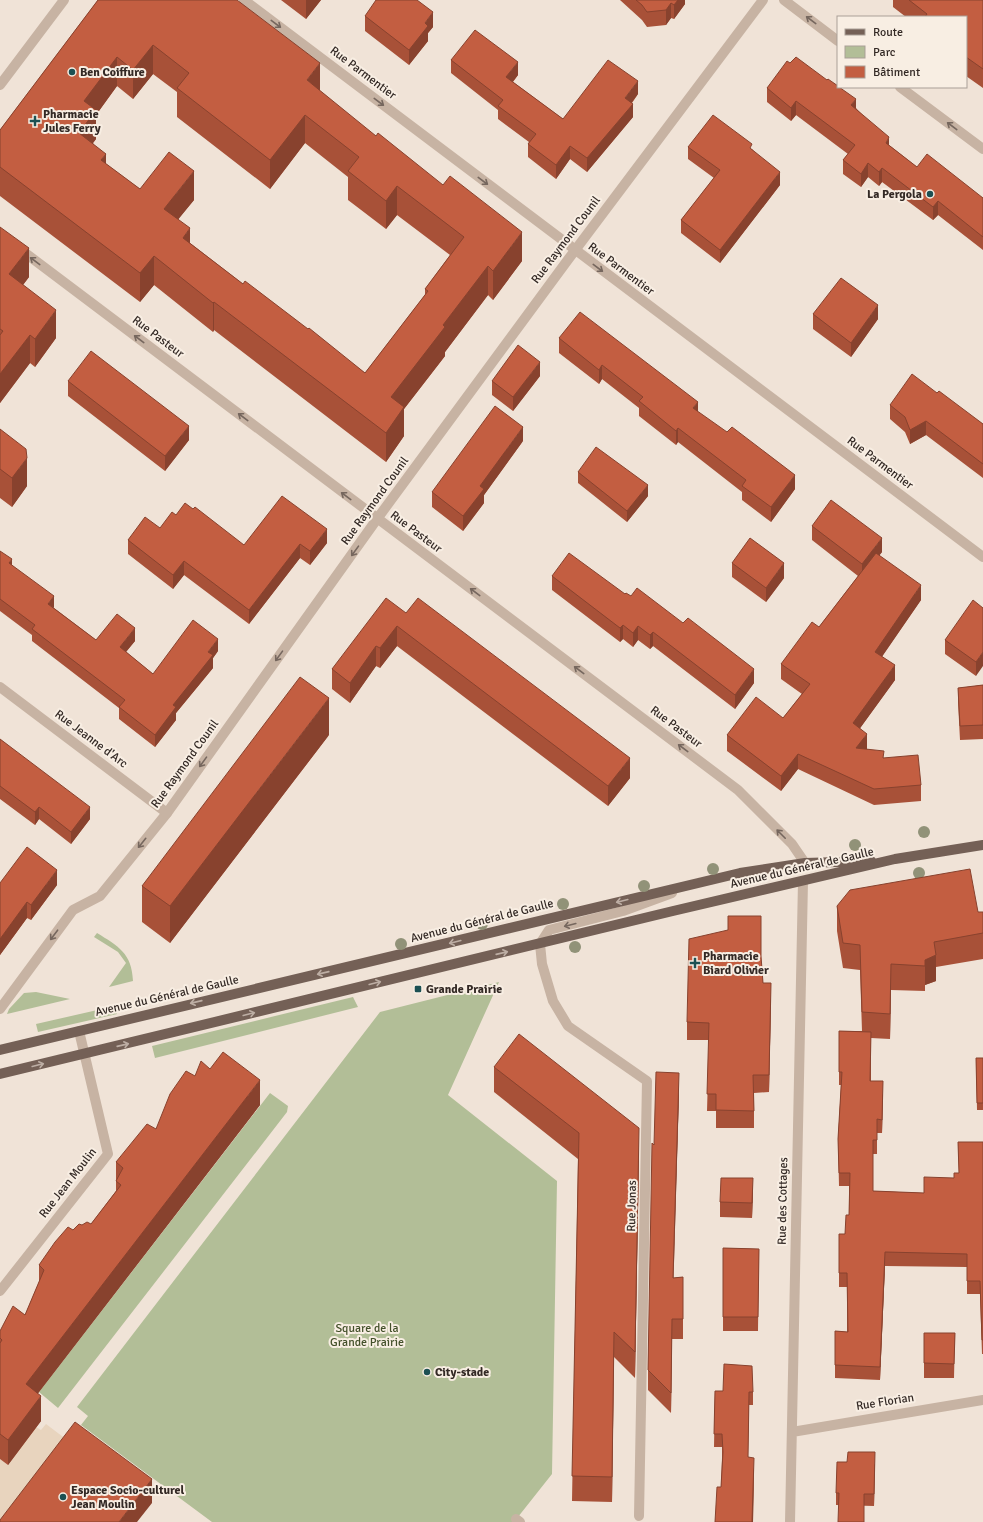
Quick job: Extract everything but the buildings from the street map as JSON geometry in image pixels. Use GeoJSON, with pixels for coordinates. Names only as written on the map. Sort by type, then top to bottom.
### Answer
{"type":"FeatureCollection","features":[{"type":"Feature","properties":{"kind":"main road","name":"Avenue du Général de Gaulle"},"geometry":{"type":"LineString","coordinates":[[0,1074],[803,881],[895,860],[983,845]]}},
{"type":"Feature","properties":{"kind":"main road","name":"Avenue du Général de Gaulle"},"geometry":{"type":"LineString","coordinates":[[0,1050],[740,873],[806,863],[895,860]]}},
{"type":"Feature","properties":{"kind":"street"},"geometry":{"type":"LineString","coordinates":[[0,85],[64,0]]}},
{"type":"Feature","properties":{"kind":"street","name":"Rue Parmentier"},"geometry":{"type":"LineString","coordinates":[[244,0],[983,557]]}},
{"type":"Feature","properties":{"kind":"street","name":"Rue Raymond Counil"},"geometry":{"type":"LineString","coordinates":[[0,1009],[73,910],[100,896],[167,813],[378,519],[575,250],[763,0]]}},
{"type":"Feature","properties":{"kind":"street"},"geometry":{"type":"LineString","coordinates":[[784,0],[837,40]]}},
{"type":"Feature","properties":{"kind":"street"},"geometry":{"type":"LineString","coordinates":[[901,88],[983,149]]}},
{"type":"Feature","properties":{"kind":"street","name":"Rue Pasteur"},"geometry":{"type":"LineString","coordinates":[[0,234],[738,790],[792,844],[806,863]]}},
{"type":"Feature","properties":{"kind":"street","name":"Rue Jeanne d'Arc"},"geometry":{"type":"LineString","coordinates":[[0,687],[167,813]]}},
{"type":"Feature","properties":{"kind":"street","name":"Rue des Cottages"},"geometry":{"type":"LineString","coordinates":[[790,1522],[803,881]]}},
{"type":"Feature","properties":{"kind":"street"},"geometry":{"type":"LineString","coordinates":[[540,944],[549,930],[623,912],[700,882]]}},
{"type":"Feature","properties":{"kind":"street","name":"Rue Jonas"},"geometry":{"type":"LineString","coordinates":[[540,944],[542,964],[553,1001],[568,1026],[647,1081],[639,1516]]}},
{"type":"Feature","properties":{"kind":"street"},"geometry":{"type":"LineString","coordinates":[[79,1031],[85,1054]]}},
{"type":"Feature","properties":{"kind":"street","name":"Rue Jean Moulin"},"geometry":{"type":"LineString","coordinates":[[0,1291],[108,1154],[85,1054]]}},
{"type":"Feature","properties":{"kind":"street","name":"Rue Florian"},"geometry":{"type":"LineString","coordinates":[[792,1432],[983,1400]]}},
{"type":"Feature","properties":{"kind":"green space"},"geometry":{"type":"Polygon","coordinates":[[[97,933],[111,942],[127,957],[132,971],[133,981],[109,987],[126,963],[118,952],[94,937],[97,933]]]}},
{"type":"Feature","properties":{"kind":"green space","name":"Square de la Grande Prairie"},"geometry":{"type":"Polygon","coordinates":[[[499,982],[448,1095],[557,1181],[552,1474],[514,1522],[212,1522],[81,1425],[88,1416],[77,1407],[380,1012],[499,982]]]}},
{"type":"Feature","properties":{"kind":"green space"},"geometry":{"type":"Polygon","coordinates":[[[36,992],[70,999],[7,1014],[9,1009],[24,993],[36,992]]]}},
{"type":"Feature","properties":{"kind":"green space"},"geometry":{"type":"Polygon","coordinates":[[[353,997],[358,1007],[155,1058],[152,1046],[353,997]]]}},
{"type":"Feature","properties":{"kind":"green space"},"geometry":{"type":"Polygon","coordinates":[[[115,1006],[117,1014],[38,1032],[36,1024],[115,1006]]]}},
{"type":"Feature","properties":{"kind":"green space"},"geometry":{"type":"Polygon","coordinates":[[[270,1093],[288,1106],[287,1112],[58,1408],[39,1392],[270,1093]]]}},
{"type":"Feature","properties":{"kind":"shaded area"},"geometry":{"type":"Polygon","coordinates":[[[46,1424],[75,1446],[0,1522],[0,1459],[8,1465],[36,1427],[41,1430],[46,1424]]]}},
{"type":"Feature","properties":{"kind":"place","name":"Ben Coiffure"},"geometry":{"type":"Point","coordinates":[72,72]}},
{"type":"Feature","properties":{"kind":"place","name":"Pharmacie Jules Ferry"},"geometry":{"type":"Point","coordinates":[35,121]}},
{"type":"Feature","properties":{"kind":"place","name":"La Pergola"},"geometry":{"type":"Point","coordinates":[930,194]}},
{"type":"Feature","properties":{"kind":"place","name":"Pharmacie Biard Olivier"},"geometry":{"type":"Point","coordinates":[695,963]}},
{"type":"Feature","properties":{"kind":"place","name":"Grande Prairie"},"geometry":{"type":"Point","coordinates":[418,989]}},
{"type":"Feature","properties":{"kind":"place","name":"City-stade"},"geometry":{"type":"Point","coordinates":[427,1372]}},
{"type":"Feature","properties":{"kind":"place","name":"Espace Socio-culturel Jean Moulin"},"geometry":{"type":"Point","coordinates":[63,1497]}}]}
